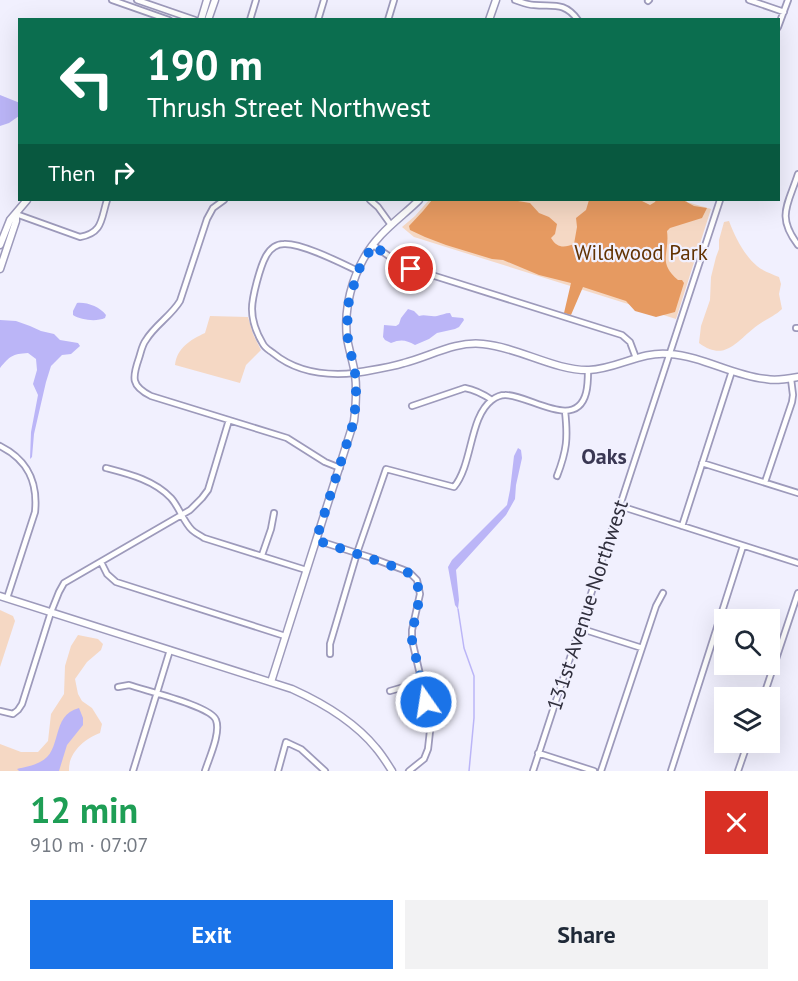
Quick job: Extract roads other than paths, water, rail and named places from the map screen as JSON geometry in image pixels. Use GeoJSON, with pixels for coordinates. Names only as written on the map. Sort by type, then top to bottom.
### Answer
{"type":"FeatureCollection","features":[{"type":"Feature","properties":{"kind":"street"},"geometry":{"type":"LineString","coordinates":[[112,0],[163,18]]}},
{"type":"Feature","properties":{"kind":"street"},"geometry":{"type":"LineString","coordinates":[[137,0],[189,18]]}},
{"type":"Feature","properties":{"kind":"street"},"geometry":{"type":"LineString","coordinates":[[202,18],[207,0]]}},
{"type":"Feature","properties":{"kind":"street"},"geometry":{"type":"LineString","coordinates":[[209,18],[215,0]]}},
{"type":"Feature","properties":{"kind":"street"},"geometry":{"type":"LineString","coordinates":[[251,18],[256,0]]}},
{"type":"Feature","properties":{"kind":"street"},"geometry":{"type":"LineString","coordinates":[[319,18],[324,0]]}},
{"type":"Feature","properties":{"kind":"street"},"geometry":{"type":"LineString","coordinates":[[389,18],[394,0]]}},
{"type":"Feature","properties":{"kind":"street"},"geometry":{"type":"LineString","coordinates":[[490,18],[496,0]]}},
{"type":"Feature","properties":{"kind":"street"},"geometry":{"type":"LineString","coordinates":[[515,0],[530,5],[553,4],[569,10],[576,18]]}},
{"type":"Feature","properties":{"kind":"street"},"geometry":{"type":"LineString","coordinates":[[749,0],[784,12]]}},
{"type":"Feature","properties":{"kind":"street"},"geometry":{"type":"LineString","coordinates":[[780,22],[788,0]]}},
{"type":"Feature","properties":{"kind":"street"},"geometry":{"type":"LineString","coordinates":[[798,174],[796,186],[785,212],[788,231],[798,245]]}},
{"type":"Feature","properties":{"kind":"street"},"geometry":{"type":"LineString","coordinates":[[0,245],[10,220],[26,201]]}},
{"type":"Feature","properties":{"kind":"street"},"geometry":{"type":"LineString","coordinates":[[16,214],[80,237],[89,235],[98,229],[107,201]]}},
{"type":"Feature","properties":{"kind":"street"},"geometry":{"type":"LineString","coordinates":[[223,201],[213,208],[207,219],[180,301],[174,311],[145,341],[134,371],[137,387],[151,396],[287,438],[325,462],[340,468]]}},
{"type":"Feature","properties":{"kind":"street"},"geometry":{"type":"LineString","coordinates":[[371,201],[391,225]]}},
{"type":"Feature","properties":{"kind":"street"},"geometry":{"type":"LineString","coordinates":[[271,682],[354,421],[355,373],[346,320],[351,290],[358,271],[373,245],[417,201]]}},
{"type":"Feature","properties":{"kind":"street","name":"131st Avenue Northwest"},"geometry":{"type":"LineString","coordinates":[[532,771],[720,201]]}},
{"type":"Feature","properties":{"kind":"street"},"geometry":{"type":"LineString","coordinates":[[0,269],[16,221],[16,214]]}},
{"type":"Feature","properties":{"kind":"street"},"geometry":{"type":"LineString","coordinates":[[358,271],[288,244],[276,246],[266,257],[255,290],[252,309],[253,319],[264,347],[283,361],[306,370],[338,375],[404,363],[469,343],[494,346],[571,368],[588,370],[604,369],[653,354],[669,354],[692,358],[767,380],[794,378],[792,402],[765,483]]}},
{"type":"Feature","properties":{"kind":"street"},"geometry":{"type":"LineString","coordinates":[[373,245],[403,266],[622,335],[630,342],[636,358]]}},
{"type":"Feature","properties":{"kind":"street"},"geometry":{"type":"LineString","coordinates":[[330,654],[330,644],[357,553],[386,469],[454,487],[464,470],[485,406],[498,396],[504,395],[560,411],[570,410],[578,406],[585,398],[588,370]]}},
{"type":"Feature","properties":{"kind":"street"},"geometry":{"type":"LineString","coordinates":[[682,526],[732,370]]}},
{"type":"Feature","properties":{"kind":"street"},"geometry":{"type":"LineString","coordinates":[[412,406],[465,388],[483,393],[492,400]]}},
{"type":"Feature","properties":{"kind":"street"},"geometry":{"type":"LineString","coordinates":[[557,476],[565,457],[567,437],[565,411]]}},
{"type":"Feature","properties":{"kind":"street"},"geometry":{"type":"LineString","coordinates":[[0,711],[13,714],[18,710],[25,695],[51,612],[64,583],[190,510],[208,490],[229,420]]}},
{"type":"Feature","properties":{"kind":"street"},"geometry":{"type":"LineString","coordinates":[[0,446],[19,459],[28,471],[36,499],[34,512],[3,597],[292,689],[323,704],[351,725],[375,747],[392,771]]}},
{"type":"Feature","properties":{"kind":"street"},"geometry":{"type":"LineString","coordinates":[[702,463],[798,493]]}},
{"type":"Feature","properties":{"kind":"street"},"geometry":{"type":"LineString","coordinates":[[106,468],[153,484],[172,499],[192,529],[204,538],[306,570]]}},
{"type":"Feature","properties":{"kind":"street"},"geometry":{"type":"LineString","coordinates":[[620,506],[798,562]]}},
{"type":"Feature","properties":{"kind":"street"},"geometry":{"type":"LineString","coordinates":[[262,555],[274,513]]}},
{"type":"Feature","properties":{"kind":"street"},"geometry":{"type":"LineString","coordinates":[[316,540],[404,570],[411,574],[417,583],[420,594],[412,640],[431,722],[428,749],[424,759],[409,771]]}},
{"type":"Feature","properties":{"kind":"street"},"geometry":{"type":"LineString","coordinates":[[671,771],[743,546]]}},
{"type":"Feature","properties":{"kind":"street"},"geometry":{"type":"LineString","coordinates":[[101,562],[107,574],[116,582],[285,636]]}},
{"type":"Feature","properties":{"kind":"street"},"geometry":{"type":"LineString","coordinates":[[601,771],[656,606],[663,592]]}},
{"type":"Feature","properties":{"kind":"street"},"geometry":{"type":"LineString","coordinates":[[767,687],[798,593]]}},
{"type":"Feature","properties":{"kind":"street"},"geometry":{"type":"LineString","coordinates":[[579,628],[642,648]]}},
{"type":"Feature","properties":{"kind":"street"},"geometry":{"type":"LineString","coordinates":[[133,771],[171,650]]}},
{"type":"Feature","properties":{"kind":"street"},"geometry":{"type":"LineString","coordinates":[[390,691],[421,682]]}},
{"type":"Feature","properties":{"kind":"street"},"geometry":{"type":"LineString","coordinates":[[118,687],[129,685],[198,706],[213,715],[217,731],[205,771]]}},
{"type":"Feature","properties":{"kind":"street"},"geometry":{"type":"LineString","coordinates":[[278,771],[286,742],[301,749],[325,771]]}},
{"type":"Feature","properties":{"kind":"street"},"geometry":{"type":"LineString","coordinates":[[538,753],[594,771]]}},
{"type":"Feature","properties":{"kind":"street"},"geometry":{"type":"LineString","coordinates":[[738,771],[744,753]]}},
{"type":"Feature","properties":{"kind":"waterway"},"geometry":{"type":"LineString","coordinates":[[458,609],[464,648],[474,676],[474,718],[469,771]]}},
{"type":"Feature","properties":{"kind":"district","name":"Oaks"},"geometry":{"type":"Point","coordinates":[604,456]}},
{"type":"Feature","properties":{"kind":"park label","name":"Wildwood Park"},"geometry":{"type":"Point","coordinates":[641,252]}}]}
